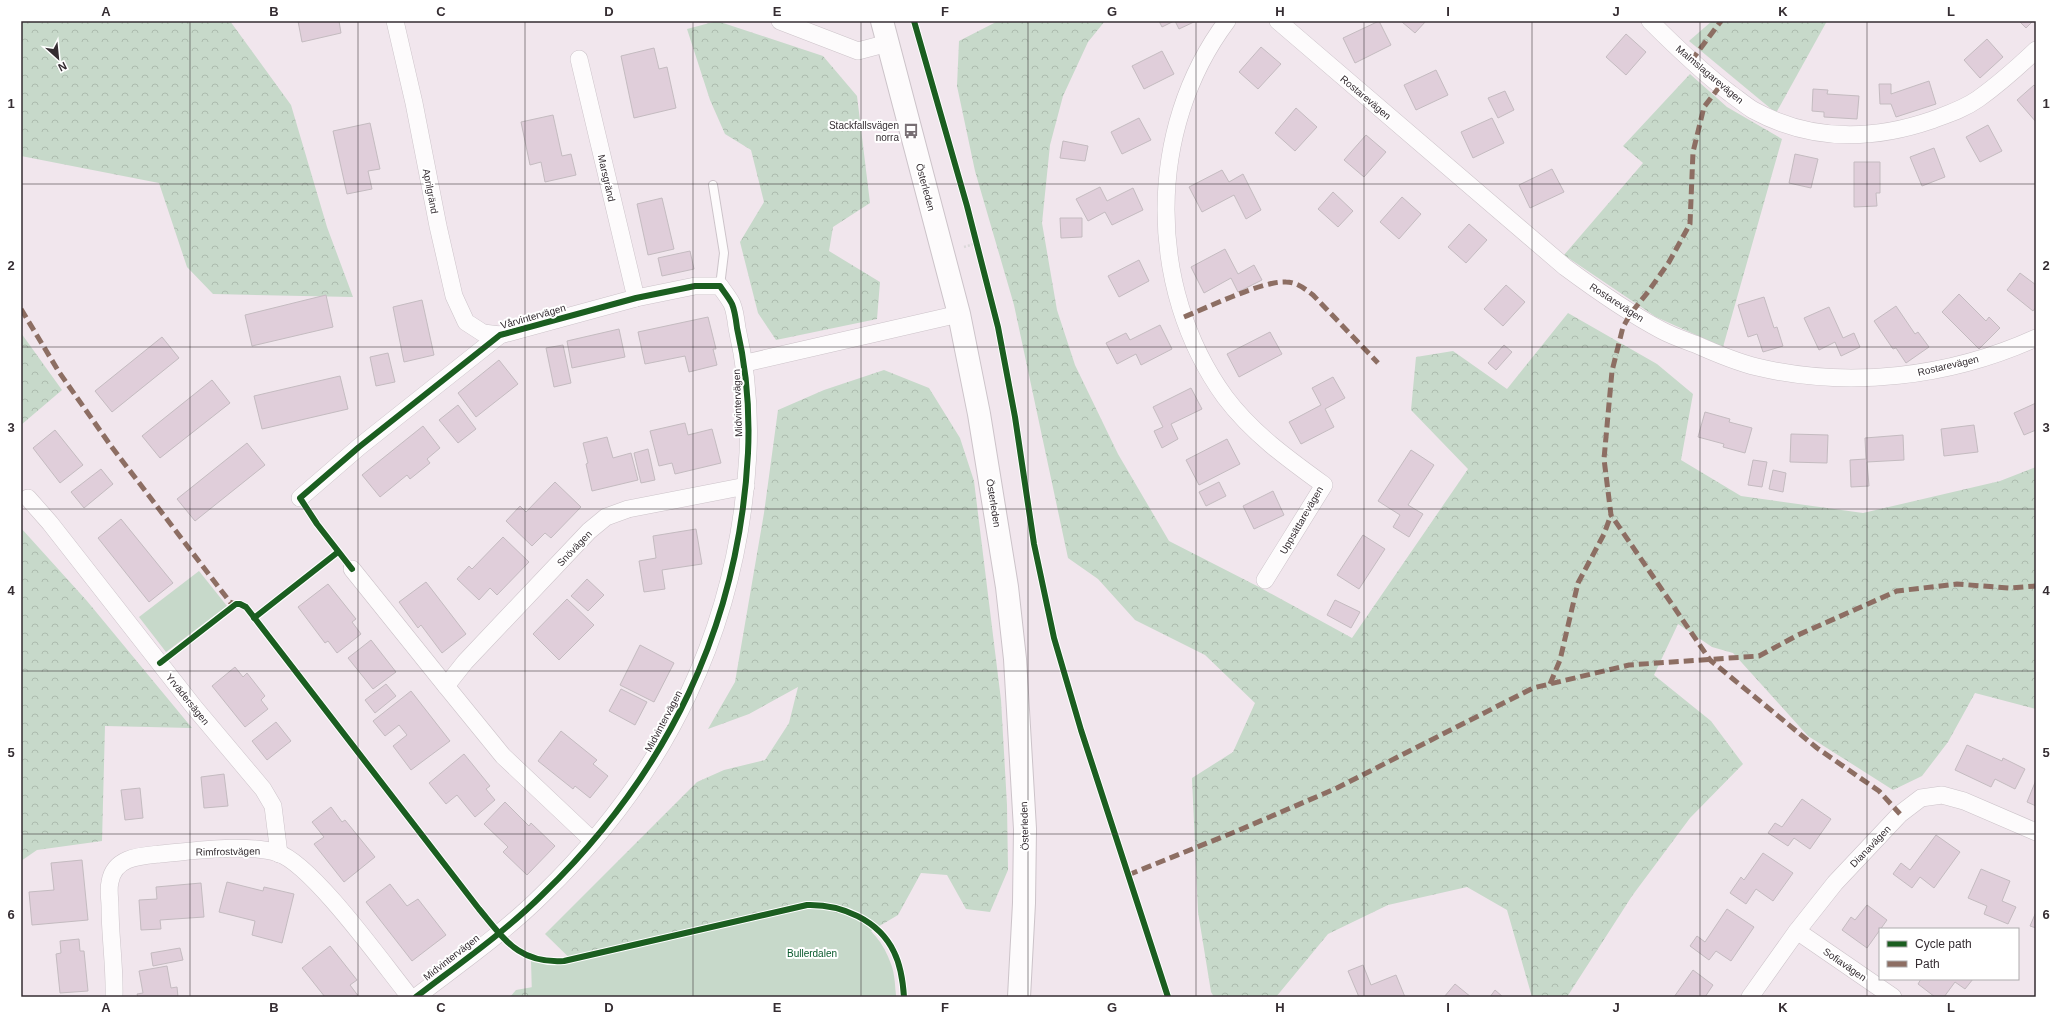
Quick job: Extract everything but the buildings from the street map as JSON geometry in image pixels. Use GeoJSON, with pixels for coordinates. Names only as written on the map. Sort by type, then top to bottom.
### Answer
{"type":"FeatureCollection","features":[{"type":"Feature","properties":{"kind":"main road","name":"Österleden"},"geometry":{"type":"LineString","coordinates":[[882,21],[959,314],[992,487],[1007,587],[1015,659],[1025,829],[1024,903],[1019,997]]}},
{"type":"Feature","properties":{"kind":"street","name":"Aprilgränd"},"geometry":{"type":"LineString","coordinates":[[395,21],[414,103],[438,226],[454,296],[466,322],[483,333],[500,335]]}},
{"type":"Feature","properties":{"kind":"street"},"geometry":{"type":"LineString","coordinates":[[780,21],[858,51],[888,44]]}},
{"type":"Feature","properties":{"kind":"street","name":"Uppsättarevägen"},"geometry":{"type":"LineString","coordinates":[[1227,21],[1200,66],[1184,100],[1168,168],[1165,208],[1168,247],[1175,287],[1186,326],[1204,364],[1226,397],[1251,425],[1278,452],[1324,484],[1265,580]]}},
{"type":"Feature","properties":{"kind":"street","name":"Rostarevägen"},"geometry":{"type":"LineString","coordinates":[[1278,21],[1565,266],[1611,301],[1662,331],[1757,367],[1807,375],[1858,377],[1931,372],[1994,354],[2036,338]]}},
{"type":"Feature","properties":{"kind":"street","name":"Malmslagarevägen"},"geometry":{"type":"LineString","coordinates":[[1650,21],[1691,61],[1752,109],[1779,122],[1810,131],[1850,136],[1882,134],[1923,123],[1956,111],[1978,100],[2006,78],[2036,50]]}},
{"type":"Feature","properties":{"kind":"street","name":"Marsgränd"},"geometry":{"type":"LineString","coordinates":[[579,59],[636,298]]}},
{"type":"Feature","properties":{"kind":"street","name":"Vårvintervägen"},"geometry":{"type":"LineString","coordinates":[[300,498],[359,447],[500,335],[636,298],[695,286],[720,286]]}},
{"type":"Feature","properties":{"kind":"street"},"geometry":{"type":"LineString","coordinates":[[720,286],[732,304],[746,363]]}},
{"type":"Feature","properties":{"kind":"street","name":"Midvintervägen"},"geometry":{"type":"LineString","coordinates":[[416,997],[481,948],[543,895],[593,841],[642,778],[669,733],[691,690],[708,649],[733,565],[742,522],[746,486],[749,419],[746,363],[959,314]]}},
{"type":"Feature","properties":{"kind":"street","name":"Snövägen"},"geometry":{"type":"LineString","coordinates":[[446,686],[465,662],[589,531],[606,517],[628,509],[746,486]]}},
{"type":"Feature","properties":{"kind":"street","name":"Yrvädersägen"},"geometry":{"type":"LineString","coordinates":[[28,498],[50,523],[194,706],[263,789],[273,806],[279,854]]}},
{"type":"Feature","properties":{"kind":"street"},"geometry":{"type":"LineString","coordinates":[[352,569],[503,756],[593,841]]}},
{"type":"Feature","properties":{"kind":"street","name":"Dianavägen"},"geometry":{"type":"LineString","coordinates":[[1750,997],[1797,931],[1835,883],[1900,814],[1921,798],[1942,795],[1964,801],[2036,832]]}},
{"type":"Feature","properties":{"kind":"street","name":"Rimfrostvägen"},"geometry":{"type":"LineString","coordinates":[[114,997],[110,928],[110,882],[116,868],[128,858],[145,855],[228,849],[259,849],[279,854],[300,868],[334,902],[410,997]]}},
{"type":"Feature","properties":{"kind":"street","name":"Sofiavägen"},"geometry":{"type":"LineString","coordinates":[[1797,931],[1893,997]]}},
{"type":"Feature","properties":{"kind":"lane"},"geometry":{"type":"LineString","coordinates":[[713,185],[724,253],[720,286]]}},
{"type":"Feature","properties":{"kind":"path"},"geometry":{"type":"LineString","coordinates":[[975,236],[979,251]]}},
{"type":"Feature","properties":{"kind":"green space"},"geometry":{"type":"Polygon","coordinates":[[[21,21],[230,21],[291,105],[327,227],[353,297],[213,294],[187,267],[159,183],[21,156],[21,21]]]}},
{"type":"Feature","properties":{"kind":"green space"},"geometry":{"type":"Polygon","coordinates":[[[717,21],[823,56],[857,96],[870,203],[833,227],[829,251],[880,282],[877,319],[776,340],[758,313],[740,242],[764,202],[751,150],[725,134],[710,100],[687,29],[717,21]]]}},
{"type":"Feature","properties":{"kind":"green space"},"geometry":{"type":"Polygon","coordinates":[[[998,21],[1105,21],[1088,42],[1063,96],[1050,145],[1042,223],[1057,310],[1075,365],[1118,454],[1169,541],[1259,587],[1352,638],[1468,469],[1411,410],[1416,357],[1453,351],[1507,389],[1568,313],[1657,364],[1693,394],[1681,460],[1741,496],[1863,513],[2000,481],[2036,467],[2036,709],[1975,693],[1948,742],[1922,776],[1893,790],[1808,736],[1733,653],[1712,647],[1678,624],[1654,675],[1711,721],[1743,764],[1690,818],[1632,896],[1567,997],[1532,997],[1507,910],[1467,887],[1388,905],[1328,934],[1276,997],[1214,997],[1211,992],[1198,912],[1192,778],[1233,752],[1255,703],[1205,655],[1135,620],[1098,579],[1068,558],[1014,305],[975,171],[957,86],[959,41],[998,21]]]}},
{"type":"Feature","properties":{"kind":"green space"},"geometry":{"type":"Polygon","coordinates":[[[1712,21],[1827,21],[1776,113],[1689,41],[1712,21]]]}},
{"type":"Feature","properties":{"kind":"green space"},"geometry":{"type":"Polygon","coordinates":[[[1690,74],[1727,107],[1782,139],[1723,347],[1656,317],[1564,255],[1643,163],[1623,146],[1690,74]]]}},
{"type":"Feature","properties":{"kind":"green space"},"geometry":{"type":"Polygon","coordinates":[[[21,333],[62,390],[21,425],[21,333]]]}},
{"type":"Feature","properties":{"kind":"green space"},"geometry":{"type":"Polygon","coordinates":[[[884,370],[929,388],[960,438],[974,481],[1001,700],[1007,805],[1008,870],[990,912],[966,909],[947,875],[921,873],[898,915],[871,931],[882,947],[889,962],[892,970],[896,997],[510,997],[516,990],[589,977],[545,934],[697,782],[724,770],[765,760],[789,723],[798,687],[749,714],[708,729],[735,682],[764,513],[778,410],[824,390],[884,370]]]}},
{"type":"Feature","properties":{"kind":"green space"},"geometry":{"type":"Polygon","coordinates":[[[21,528],[87,601],[192,728],[105,726],[102,841],[37,850],[21,861],[21,528]]]}},
{"type":"Feature","properties":{"kind":"green space"},"geometry":{"type":"Polygon","coordinates":[[[199,571],[227,606],[166,652],[139,617],[199,571]]]}},
{"type":"Feature","properties":{"kind":"green space","name":"Bullerdalen"},"geometry":{"type":"Polygon","coordinates":[[[799,908],[829,911],[855,920],[866,927],[876,937],[891,964],[896,997],[532,997],[531,960],[561,961],[605,954],[781,910],[799,908]]]}},
{"type":"Feature","properties":{"kind":"marked path"},"geometry":{"type":"LineString","coordinates":[[1691,61],[1721,21]]}},
{"type":"Feature","properties":{"kind":"marked path"},"geometry":{"type":"LineString","coordinates":[[1720,86],[1704,107],[1693,152],[1690,224],[1669,262],[1631,313],[1623,327],[1612,371],[1604,459],[1611,515],[1710,660],[1817,748],[1879,791],[1900,814]]}},
{"type":"Feature","properties":{"kind":"marked path"},"geometry":{"type":"LineString","coordinates":[[1184,317],[1235,295],[1264,285],[1286,282],[1294,283],[1301,286],[1313,295],[1378,363]]}},
{"type":"Feature","properties":{"kind":"marked path"},"geometry":{"type":"LineString","coordinates":[[21,309],[59,372],[111,446],[230,602],[236,604]]}},
{"type":"Feature","properties":{"kind":"marked path"},"geometry":{"type":"LineString","coordinates":[[1550,684],[1560,660],[1578,583],[1604,534],[1611,515]]}},
{"type":"Feature","properties":{"kind":"marked path"},"geometry":{"type":"LineString","coordinates":[[1128,875],[1237,831],[1337,788],[1533,688],[1629,665],[1759,656],[1798,635],[1897,591],[1957,584],[2009,588],[2036,586]]}},
{"type":"Feature","properties":{"kind":"cycle path"},"geometry":{"type":"LineString","coordinates":[[914,21],[967,206],[998,327],[1015,417],[1034,544],[1054,638],[1081,730],[1168,997]]}},
{"type":"Feature","properties":{"kind":"cycle path"},"geometry":{"type":"LineString","coordinates":[[352,569],[317,524],[300,498],[359,447],[500,335],[636,298],[695,286],[720,286],[733,307],[743,359],[749,421],[748,453],[742,517],[730,578],[712,637],[689,693],[660,747],[626,799],[587,848],[528,908],[481,947],[416,997]]}},
{"type":"Feature","properties":{"kind":"cycle path"},"geometry":{"type":"LineString","coordinates":[[254,618],[338,552]]}},
{"type":"Feature","properties":{"kind":"cycle path"},"geometry":{"type":"LineString","coordinates":[[160,663],[236,604],[246,607],[479,909],[505,940],[524,954],[548,961],[564,961],[807,905],[820,905],[833,907],[858,916],[879,931],[887,941],[896,957],[901,974],[904,997]]}},
{"type":"Feature","properties":{"kind":"place","name":"Stackfallsvägen norra"},"geometry":{"type":"Point","coordinates":[911,131]}}]}
